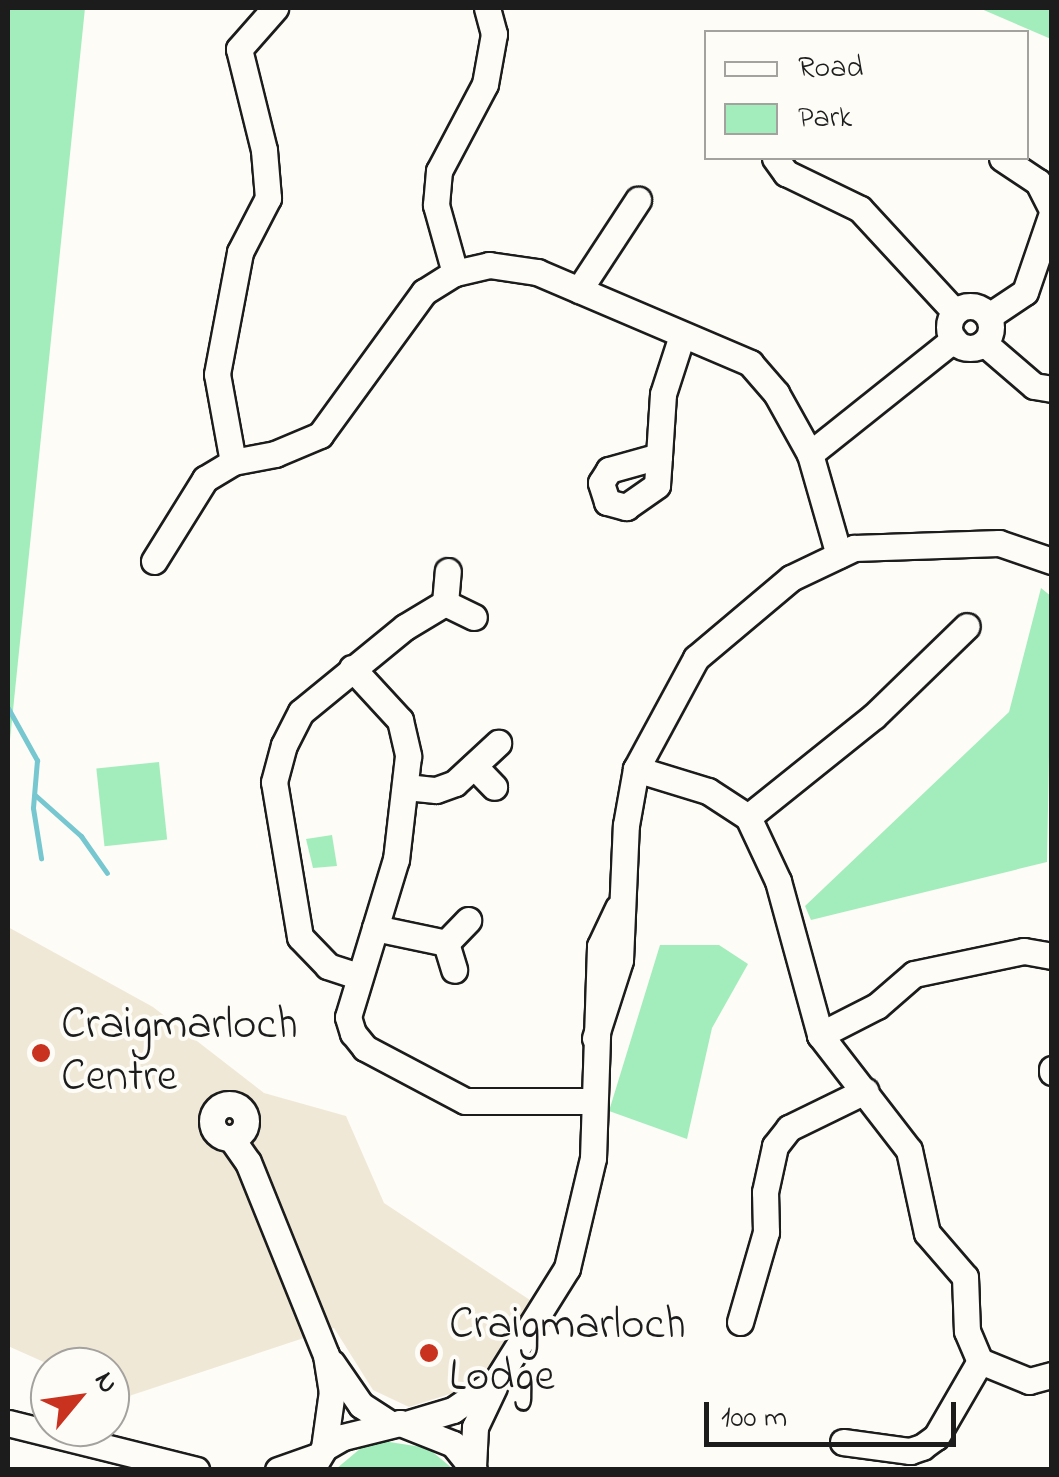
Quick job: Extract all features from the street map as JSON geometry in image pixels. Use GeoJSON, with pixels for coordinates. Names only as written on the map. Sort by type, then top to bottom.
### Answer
{"type":"FeatureCollection","features":[{"type":"Feature","properties":{"kind":"street"},"geometry":{"type":"LineString","coordinates":[[232,462],[216,374],[240,252],[268,198],[264,150],[240,49],[275,8]]}},
{"type":"Feature","properties":{"kind":"street"},"geometry":{"type":"LineString","coordinates":[[454,273],[436,206],[439,171],[485,84],[494,34],[486,8]]}},
{"type":"Feature","properties":{"kind":"street"},"geometry":{"type":"LineString","coordinates":[[776,160],[786,173],[860,209],[955,312],[954,339],[810,454]]}},
{"type":"Feature","properties":{"kind":"street"},"geometry":{"type":"LineString","coordinates":[[989,316],[1025,292],[1052,211],[1038,182],[1005,160]]}},
{"type":"Feature","properties":{"kind":"street"},"geometry":{"type":"LineString","coordinates":[[578,290],[638,200]]}},
{"type":"Feature","properties":{"kind":"street"},"geometry":{"type":"LineString","coordinates":[[154,562],[205,479],[232,462],[320,435],[424,292],[454,273],[489,266],[537,272],[750,363],[776,393],[810,454],[839,555]]}},
{"type":"Feature","properties":{"kind":"street"},"geometry":{"type":"LineString","coordinates":[[955,312],[967,306],[989,316]]}},
{"type":"Feature","properties":{"kind":"street"},"geometry":{"type":"LineString","coordinates":[[954,339],[968,348],[984,343],[992,328],[989,316]]}},
{"type":"Feature","properties":{"kind":"street"},"geometry":{"type":"LineString","coordinates":[[659,456],[662,394],[682,335]]}},
{"type":"Feature","properties":{"kind":"street"},"geometry":{"type":"LineString","coordinates":[[984,343],[1034,386],[1052,389]]}},
{"type":"Feature","properties":{"kind":"street"},"geometry":{"type":"LineString","coordinates":[[473,1468],[475,1427],[498,1380],[551,1302],[580,1233],[593,1158],[600,946],[626,890],[626,825],[636,770],[696,658],[791,578],[839,555],[944,540],[999,543],[1052,561]]}},
{"type":"Feature","properties":{"kind":"street"},"geometry":{"type":"LineString","coordinates":[[358,976],[328,966],[300,937],[274,782],[301,712],[352,668],[445,603],[448,571]]}},
{"type":"Feature","properties":{"kind":"street"},"geometry":{"type":"LineString","coordinates":[[445,603],[474,617]]}},
{"type":"Feature","properties":{"kind":"street"},"geometry":{"type":"LineString","coordinates":[[748,817],[874,716],[967,626]]}},
{"type":"Feature","properties":{"kind":"street"},"geometry":{"type":"LineString","coordinates":[[352,668],[408,738],[396,859],[348,1016],[365,1048],[478,1104],[594,1101]]}},
{"type":"Feature","properties":{"kind":"street"},"geometry":{"type":"LineString","coordinates":[[406,787],[436,790],[474,766],[498,743]]}},
{"type":"Feature","properties":{"kind":"street"},"geometry":{"type":"LineString","coordinates":[[474,766],[494,787]]}},
{"type":"Feature","properties":{"kind":"street"},"geometry":{"type":"LineString","coordinates":[[636,770],[708,791],[748,817],[778,881],[820,1035],[909,1150],[927,1233],[965,1276],[967,1331],[980,1361],[1028,1381],[1052,1375]]}},
{"type":"Feature","properties":{"kind":"street"},"geometry":{"type":"LineString","coordinates":[[446,943],[468,920]]}},
{"type":"Feature","properties":{"kind":"street"},"geometry":{"type":"LineString","coordinates":[[374,928],[446,943]]}},
{"type":"Feature","properties":{"kind":"street"},"geometry":{"type":"LineString","coordinates":[[446,943],[454,970]]}},
{"type":"Feature","properties":{"kind":"street"},"geometry":{"type":"LineString","coordinates":[[820,1035],[877,1006],[914,974],[1013,952],[1052,956]]}},
{"type":"Feature","properties":{"kind":"street"},"geometry":{"type":"LineString","coordinates":[[740,1322],[766,1232],[765,1192],[775,1146],[788,1128],[865,1091]]}},
{"type":"Feature","properties":{"kind":"street"},"geometry":{"type":"LineString","coordinates":[[232,1138],[248,1162],[326,1355],[350,1392],[398,1424],[453,1444],[473,1468]]}},
{"type":"Feature","properties":{"kind":"street"},"geometry":{"type":"LineString","coordinates":[[318,1458],[332,1391],[326,1355]]}},
{"type":"Feature","properties":{"kind":"street"},"geometry":{"type":"LineString","coordinates":[[843,1442],[910,1452],[922,1447],[936,1437],[980,1361]]}},
{"type":"Feature","properties":{"kind":"street"},"geometry":{"type":"LineString","coordinates":[[278,1470],[318,1458],[398,1424],[453,1410],[498,1380]]}},
{"type":"Feature","properties":{"kind":"street"},"geometry":{"type":"LineString","coordinates":[[8,1422],[196,1470]]}},
{"type":"Feature","properties":{"kind":"shaded area"},"geometry":{"type":"Polygon","coordinates":[[[8,927],[153,1007],[264,1093],[346,1116],[384,1203],[539,1306],[505,1354],[456,1392],[409,1407],[373,1390],[334,1328],[130,1396],[130,1347],[30,1347],[30,1356],[8,1346],[8,927]]]}},
{"type":"Feature","properties":{"kind":"green space"},"geometry":{"type":"Polygon","coordinates":[[[8,8],[85,8],[8,759],[8,8]]]}},
{"type":"Feature","properties":{"kind":"green space"},"geometry":{"type":"Polygon","coordinates":[[[979,8],[1051,8],[1051,39],[979,8]]]}},
{"type":"Feature","properties":{"kind":"green space"},"geometry":{"type":"Polygon","coordinates":[[[1041,588],[1052,597],[1047,862],[811,920],[805,906],[1009,712],[1041,588]]]}},
{"type":"Feature","properties":{"kind":"green space"},"geometry":{"type":"Polygon","coordinates":[[[159,762],[167,840],[104,846],[96,769],[159,762]]]}},
{"type":"Feature","properties":{"kind":"green space"},"geometry":{"type":"Polygon","coordinates":[[[332,835],[337,866],[313,868],[306,839],[332,835]]]}},
{"type":"Feature","properties":{"kind":"green space"},"geometry":{"type":"Polygon","coordinates":[[[660,945],[719,945],[748,964],[712,1028],[687,1139],[609,1111],[660,945]]]}},
{"type":"Feature","properties":{"kind":"green space"},"geometry":{"type":"Polygon","coordinates":[[[383,1441],[428,1448],[453,1469],[336,1469],[361,1448],[383,1441]]]}},
{"type":"Feature","properties":{"kind":"waterway"},"geometry":{"type":"LineString","coordinates":[[8,708],[37,760],[33,808],[41,858]]}},
{"type":"Feature","properties":{"kind":"waterway"},"geometry":{"type":"LineString","coordinates":[[35,795],[81,836],[107,873]]}},
{"type":"Feature","properties":{"kind":"place","name":"Craigmarloch Centre"},"geometry":{"type":"Point","coordinates":[41,1053]}},
{"type":"Feature","properties":{"kind":"place","name":"Craigmarloch Lodge"},"geometry":{"type":"Point","coordinates":[429,1353]}}]}
